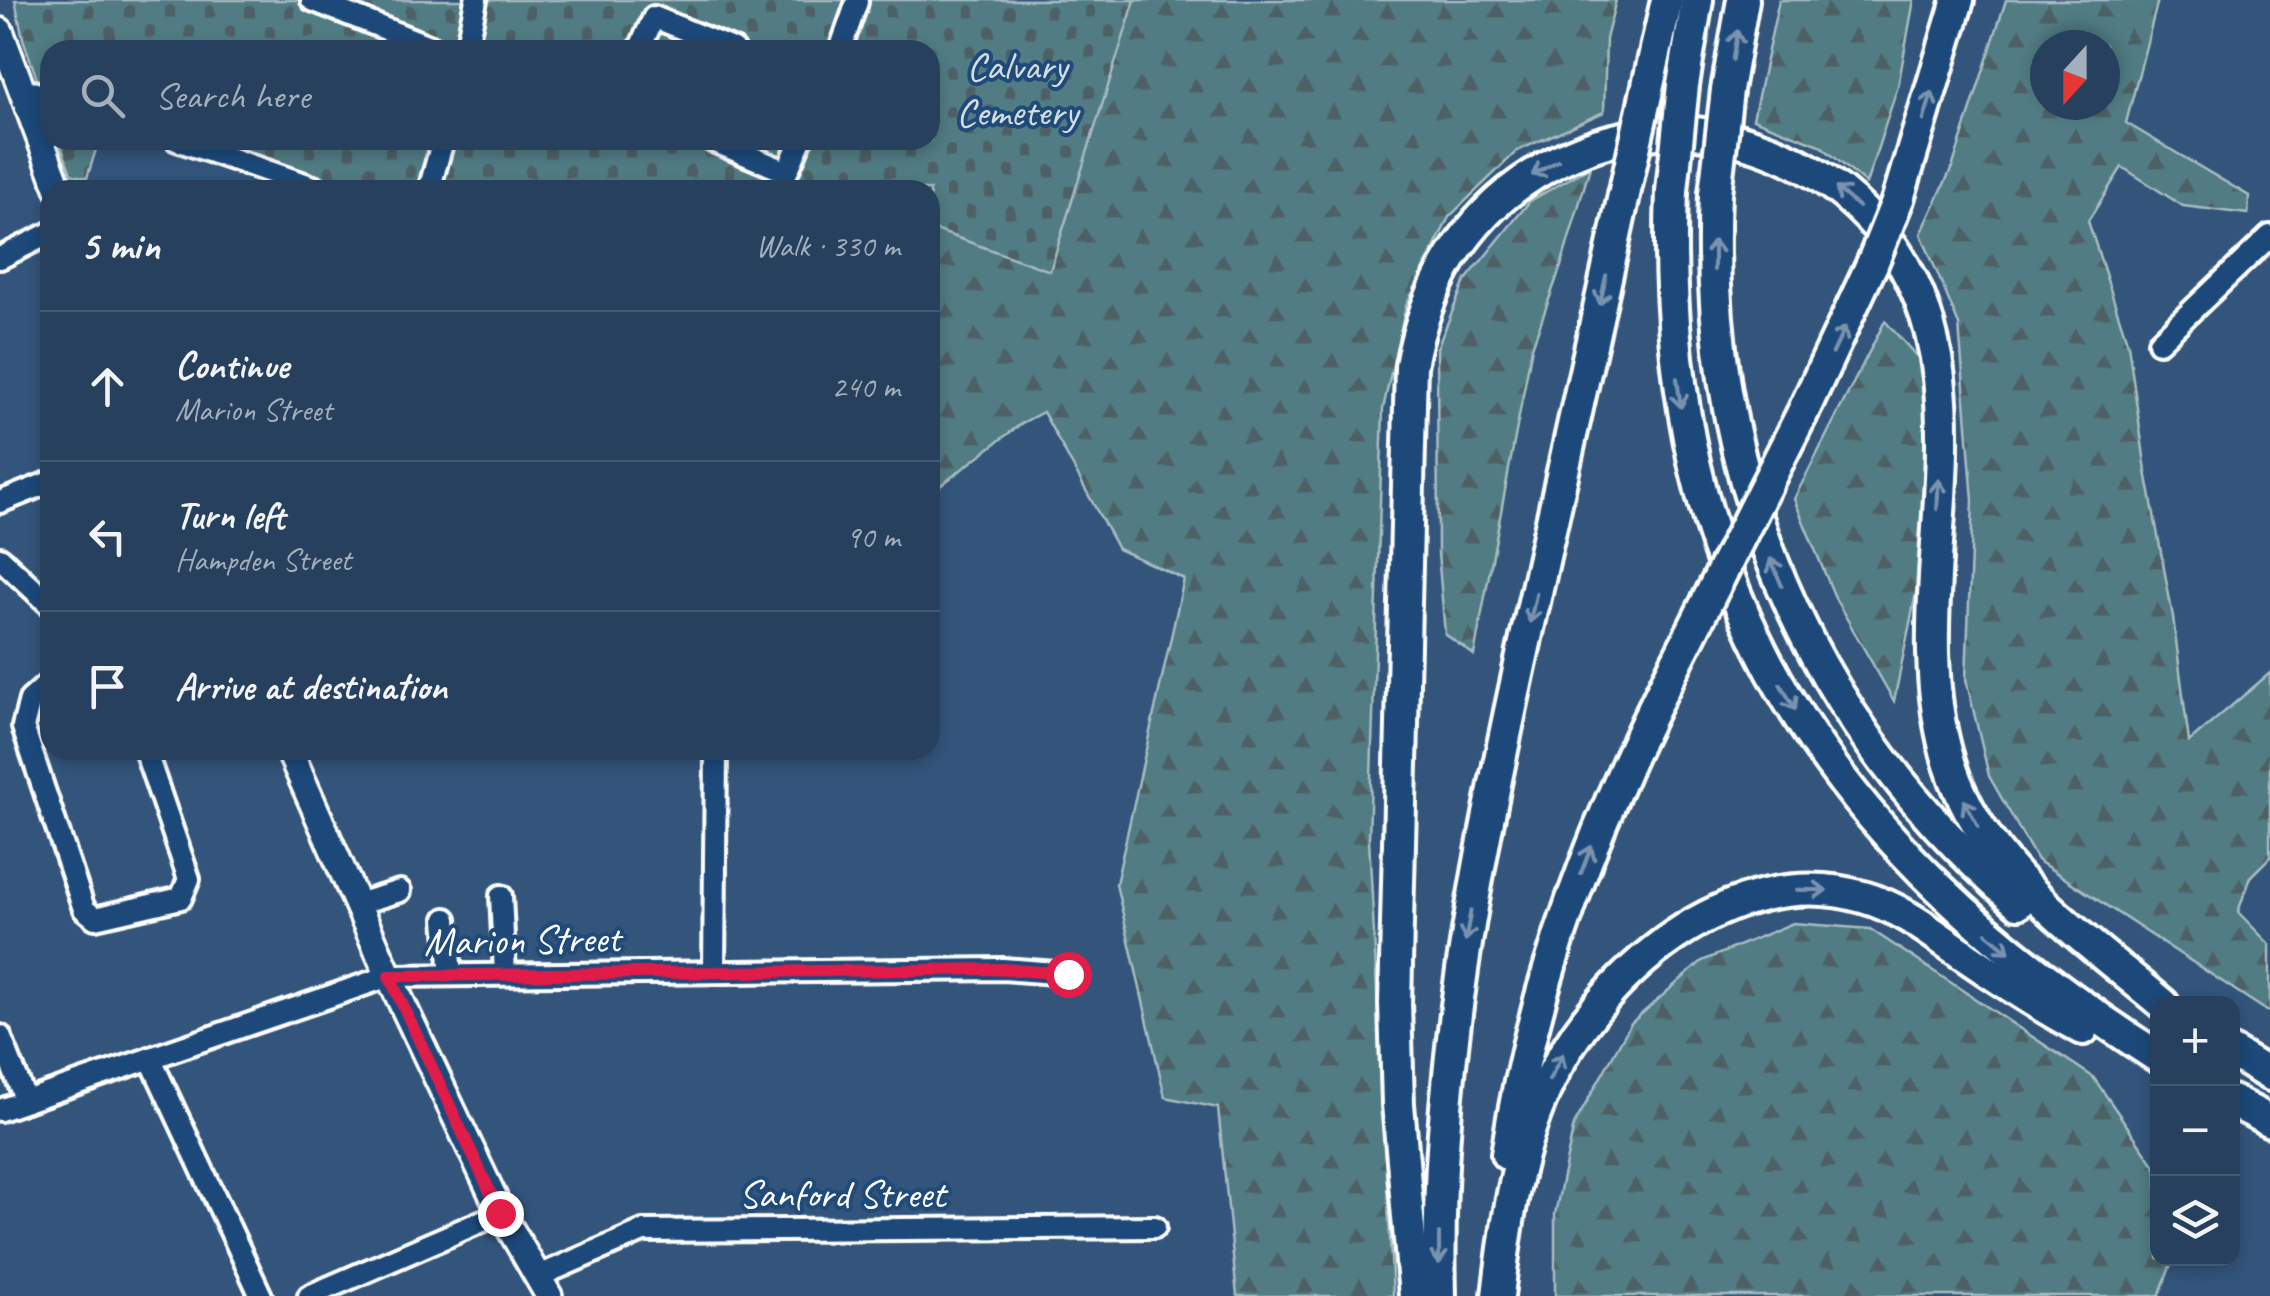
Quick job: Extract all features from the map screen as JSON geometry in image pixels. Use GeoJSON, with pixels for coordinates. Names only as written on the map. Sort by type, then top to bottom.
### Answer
{"type":"FeatureCollection","features":[{"type":"Feature","properties":{"kind":"highway"},"geometry":{"type":"LineString","coordinates":[[1440,1296],[1443,1134],[1467,930],[1502,746],[1667,0]]}},
{"type":"Feature","properties":{"kind":"highway"},"geometry":{"type":"LineString","coordinates":[[1697,0],[1672,192],[1673,344],[1689,447],[1726,576],[1774,675],[1851,792],[1931,882],[2020,962],[2150,1054]]}},
{"type":"Feature","properties":{"kind":"highway"},"geometry":{"type":"LineString","coordinates":[[1742,0],[1715,194],[1715,309],[1732,428],[1768,555],[1812,649],[1846,708],[1886,765],[1950,840],[2026,910],[2150,998]]}},
{"type":"Feature","properties":{"kind":"highway"},"geometry":{"type":"LineString","coordinates":[[1496,1296],[1499,1216],[1510,1134],[1542,989],[1569,904],[1600,824],[1677,661],[1802,414],[1872,264],[1898,198],[1958,0]]}},
{"type":"Feature","properties":{"kind":"highway"},"geometry":{"type":"LineString","coordinates":[[1414,1296],[1398,1104],[1396,1020],[1411,366],[1431,292],[1469,232],[1519,184],[1580,151],[1630,136],[1662,132],[1713,134],[1749,143],[1782,155],[1826,180],[1860,209],[1892,246],[1921,299],[1940,373],[1932,654],[1938,717],[1951,768],[1974,820],[2008,868],[2150,996]]}},
{"type":"Feature","properties":{"kind":"highway"},"geometry":{"type":"LineString","coordinates":[[1496,1296],[1526,1142],[1562,1056],[1594,1011],[1638,966],[1688,929],[1744,901],[1784,891],[1811,890],[1852,894],[1878,902],[1906,916],[2032,1000],[2150,1056]]}},
{"type":"Feature","properties":{"kind":"highway"},"geometry":{"type":"LineString","coordinates":[[2240,1057],[2270,1074]]}},
{"type":"Feature","properties":{"kind":"highway"},"geometry":{"type":"LineString","coordinates":[[2240,1105],[2270,1121]]}},
{"type":"Feature","properties":{"kind":"main road"},"geometry":{"type":"LineString","coordinates":[[0,31],[40,138]]}},
{"type":"Feature","properties":{"kind":"main road"},"geometry":{"type":"LineString","coordinates":[[44,150],[55,180]]}},
{"type":"Feature","properties":{"kind":"main road"},"geometry":{"type":"LineString","coordinates":[[294,760],[389,976],[500,1213],[544,1286]]}},
{"type":"Feature","properties":{"kind":"street"},"geometry":{"type":"LineString","coordinates":[[312,0],[414,40]]}},
{"type":"Feature","properties":{"kind":"street"},"geometry":{"type":"LineString","coordinates":[[468,40],[476,0]]}},
{"type":"Feature","properties":{"kind":"street"},"geometry":{"type":"LineString","coordinates":[[843,40],[856,1]]}},
{"type":"Feature","properties":{"kind":"street"},"geometry":{"type":"LineString","coordinates":[[644,40],[658,8],[716,40]]}},
{"type":"Feature","properties":{"kind":"street"},"geometry":{"type":"LineString","coordinates":[[22,89],[40,95]]}},
{"type":"Feature","properties":{"kind":"street"},"geometry":{"type":"LineString","coordinates":[[205,150],[293,180]]}},
{"type":"Feature","properties":{"kind":"street"},"geometry":{"type":"LineString","coordinates":[[432,180],[441,150]]}},
{"type":"Feature","properties":{"kind":"street"},"geometry":{"type":"LineString","coordinates":[[735,150],[787,172],[796,150]]}},
{"type":"Feature","properties":{"kind":"street"},"geometry":{"type":"LineString","coordinates":[[2158,342],[2270,236]]}},
{"type":"Feature","properties":{"kind":"street"},"geometry":{"type":"LineString","coordinates":[[0,258],[40,239]]}},
{"type":"Feature","properties":{"kind":"street"},"geometry":{"type":"LineString","coordinates":[[0,502],[40,486]]}},
{"type":"Feature","properties":{"kind":"street"},"geometry":{"type":"LineString","coordinates":[[0,558],[40,596]]}},
{"type":"Feature","properties":{"kind":"street"},"geometry":{"type":"LineString","coordinates":[[40,691],[30,700],[24,727],[84,908],[95,918],[182,898],[190,879],[149,760]]}},
{"type":"Feature","properties":{"kind":"street"},"geometry":{"type":"LineString","coordinates":[[714,972],[716,760]]}},
{"type":"Feature","properties":{"kind":"street"},"geometry":{"type":"LineString","coordinates":[[357,904],[400,891]]}},
{"type":"Feature","properties":{"kind":"street"},"geometry":{"type":"LineString","coordinates":[[501,896],[505,974]]}},
{"type":"Feature","properties":{"kind":"street"},"geometry":{"type":"LineString","coordinates":[[446,920],[450,975]]}},
{"type":"Feature","properties":{"kind":"street","name":"Marion Street"},"geometry":{"type":"LineString","coordinates":[[0,1110],[389,976],[1003,969],[1068,974]]}},
{"type":"Feature","properties":{"kind":"street"},"geometry":{"type":"LineString","coordinates":[[0,1036],[26,1101]]}},
{"type":"Feature","properties":{"kind":"street"},"geometry":{"type":"LineString","coordinates":[[150,1058],[261,1296]]}},
{"type":"Feature","properties":{"kind":"street"},"geometry":{"type":"LineString","coordinates":[[309,1296],[500,1213]]}},
{"type":"Feature","properties":{"kind":"street","name":"Sanford Street"},"geometry":{"type":"LineString","coordinates":[[544,1286],[644,1231],[1155,1227]]}},
{"type":"Feature","properties":{"kind":"green space","name":"Calvary Cemetery"},"geometry":{"type":"Polygon","coordinates":[[[15,0],[1135,0],[1050,271],[940,232],[940,180],[266,180],[184,150],[940,150],[940,40],[40,40],[40,87],[23,39],[15,0]]]}},
{"type":"Feature","properties":{"kind":"green space"},"geometry":{"type":"Polygon","coordinates":[[[871,0],[1616,0],[1606,39],[1604,112],[1517,151],[1449,217],[1406,306],[1383,409],[1369,839],[1393,1296],[1237,1296],[1218,1108],[1165,1097],[1116,884],[1184,579],[1118,549],[1043,412],[1022,423],[940,486],[940,180],[930,180],[930,150],[940,150],[940,40],[918,40],[871,0]]]}},
{"type":"Feature","properties":{"kind":"green space"},"geometry":{"type":"Polygon","coordinates":[[[1779,0],[1914,0],[1898,86],[1866,184],[1820,145],[1753,119],[1779,0]]]}},
{"type":"Feature","properties":{"kind":"green space"},"geometry":{"type":"Polygon","coordinates":[[[2006,0],[2158,0],[2126,123],[2249,196],[2248,214],[2183,206],[2122,167],[2088,221],[2128,344],[2173,617],[2189,742],[2270,673],[2270,857],[2250,877],[2238,912],[2270,945],[2270,1013],[2037,860],[1989,776],[1966,679],[1973,501],[1959,325],[1921,234],[1953,165],[2006,0]]]}},
{"type":"Feature","properties":{"kind":"green space"},"geometry":{"type":"Polygon","coordinates":[[[63,150],[96,150],[87,178],[71,174],[63,150]]]}},
{"type":"Feature","properties":{"kind":"green space"},"geometry":{"type":"Polygon","coordinates":[[[1590,167],[1532,347],[1474,655],[1445,634],[1438,553],[1437,348],[1465,281],[1530,201],[1590,167]]]}},
{"type":"Feature","properties":{"kind":"green space"},"geometry":{"type":"Polygon","coordinates":[[[1885,321],[1927,368],[1930,455],[1921,569],[1894,701],[1836,600],[1794,499],[1885,321]]]}},
{"type":"Feature","properties":{"kind":"green space"},"geometry":{"type":"Polygon","coordinates":[[[1793,923],[1870,929],[2093,1077],[2150,1159],[2150,1266],[2170,1266],[2159,1296],[1555,1296],[1555,1214],[1574,1125],[1631,1023],[1702,961],[1793,923]]]}},
{"type":"Feature","properties":{"kind":"route"},"geometry":{"type":"LineString","coordinates":[[500,1213],[389,976],[1003,969],[1068,974]]}}]}
